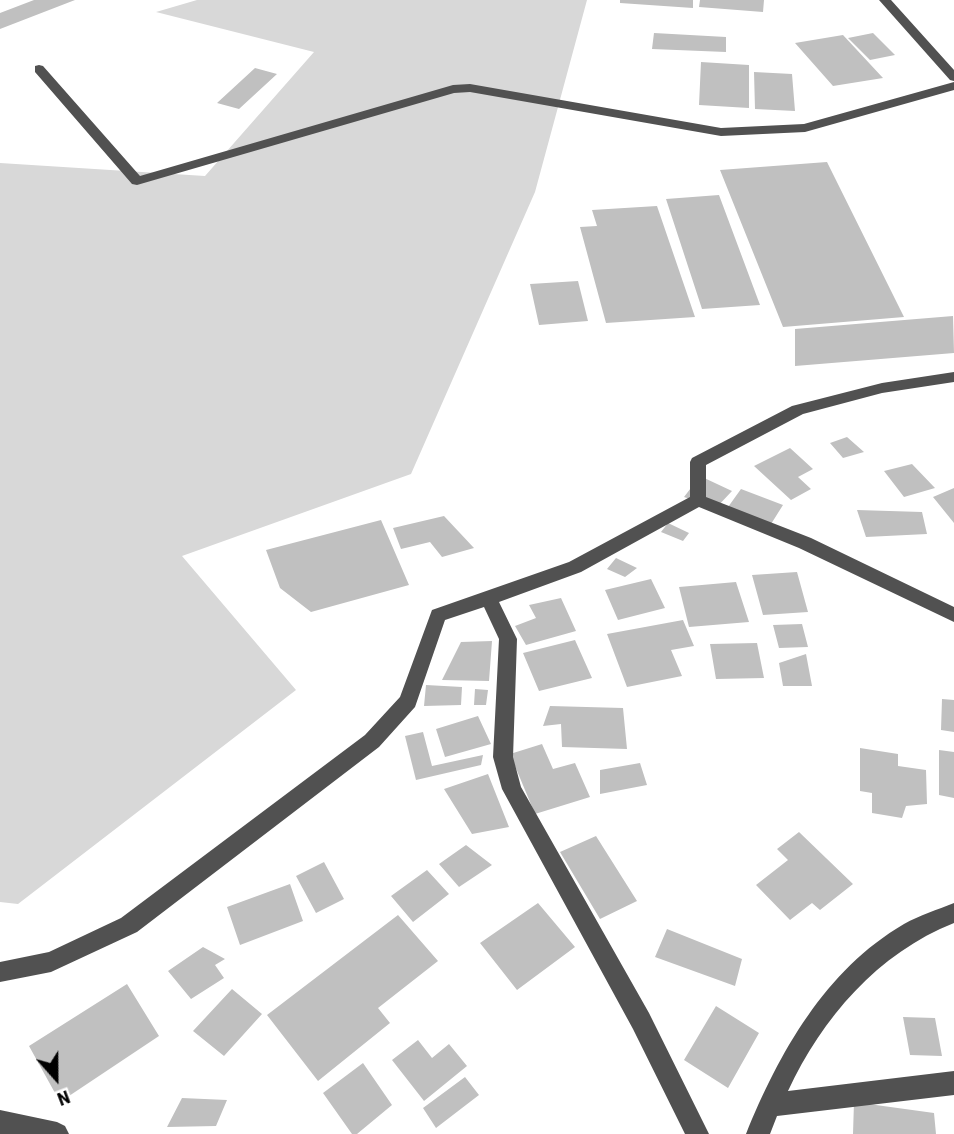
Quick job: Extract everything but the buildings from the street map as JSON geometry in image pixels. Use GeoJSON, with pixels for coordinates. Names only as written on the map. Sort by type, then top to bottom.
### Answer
{"type":"FeatureCollection","features":[{"type":"Feature","properties":{"kind":"street"},"geometry":{"type":"LineString","coordinates":[[885,0],[954,77]]}},
{"type":"Feature","properties":{"kind":"street"},"geometry":{"type":"LineString","coordinates":[[39,69],[137,181],[453,89],[470,88],[721,132],[805,128],[954,86]]}},
{"type":"Feature","properties":{"kind":"street"},"geometry":{"type":"LineString","coordinates":[[698,500],[698,461],[798,410],[882,388],[954,377]]}},
{"type":"Feature","properties":{"kind":"street"},"geometry":{"type":"LineString","coordinates":[[0,972],[51,962],[129,925],[372,741],[408,701],[438,615],[575,567],[698,500]]}},
{"type":"Feature","properties":{"kind":"street"},"geometry":{"type":"LineString","coordinates":[[698,500],[805,543],[954,614]]}},
{"type":"Feature","properties":{"kind":"street"},"geometry":{"type":"LineString","coordinates":[[489,598],[508,639],[503,757],[512,789],[642,1021],[697,1134]]}},
{"type":"Feature","properties":{"kind":"street"},"geometry":{"type":"LineString","coordinates":[[758,1134],[768,1105],[796,1050],[853,976],[910,932],[954,912]]}},
{"type":"Feature","properties":{"kind":"street"},"geometry":{"type":"LineString","coordinates":[[768,1105],[954,1083]]}},
{"type":"Feature","properties":{"kind":"street"},"geometry":{"type":"LineString","coordinates":[[0,1122],[57,1134]]}},
{"type":"Feature","properties":{"kind":"shaded area"},"geometry":{"type":"Polygon","coordinates":[[[197,0],[587,0],[535,192],[411,474],[182,556],[296,690],[18,904],[0,902],[0,163],[205,176],[314,52],[156,12],[197,0]]]}}]}
